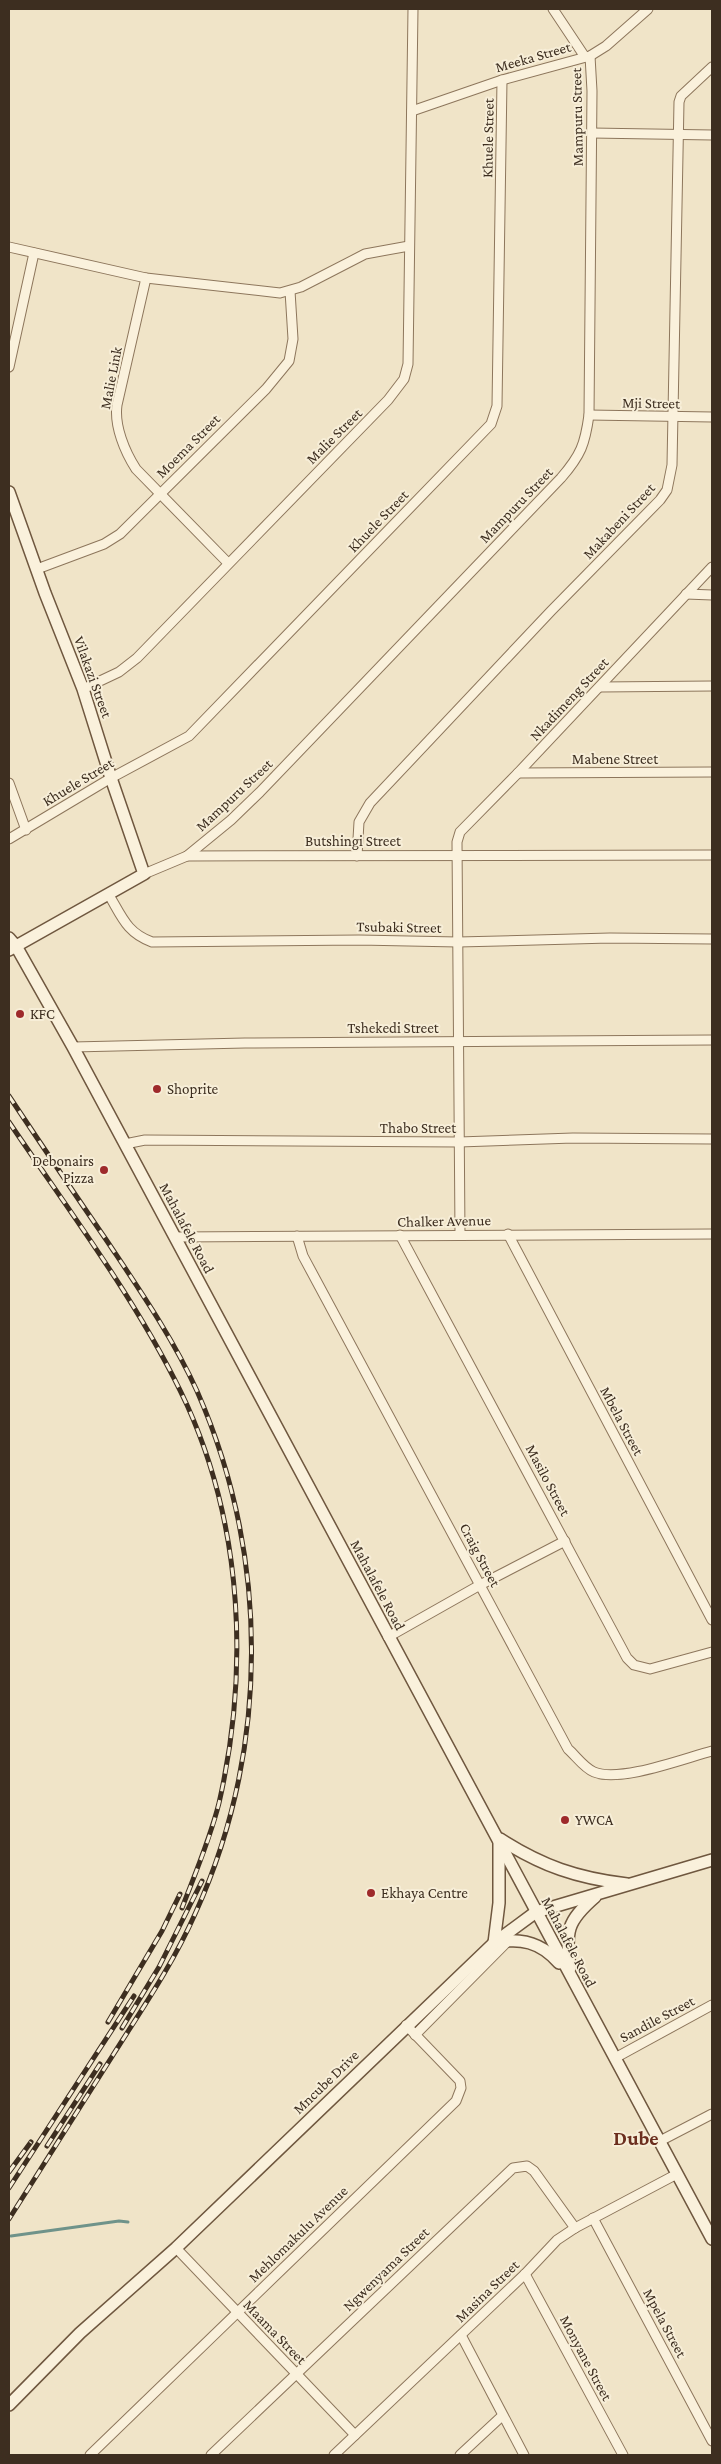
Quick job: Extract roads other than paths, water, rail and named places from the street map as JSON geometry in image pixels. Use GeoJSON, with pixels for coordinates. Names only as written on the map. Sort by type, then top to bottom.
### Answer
{"type":"FeatureCollection","features":[{"type":"Feature","properties":{"kind":"main road","name":"Vilakazi Street"},"geometry":{"type":"LineString","coordinates":[[9,492],[83,689],[144,874]]}},
{"type":"Feature","properties":{"kind":"main road","name":"Butshingi Street"},"geometry":{"type":"LineString","coordinates":[[11,945],[110,895],[144,874]]}},
{"type":"Feature","properties":{"kind":"main road","name":"Mahalafele Road"},"geometry":{"type":"LineString","coordinates":[[11,945],[74,1047],[388,1637],[498,1838],[712,2239]]}},
{"type":"Feature","properties":{"kind":"main road"},"geometry":{"type":"LineString","coordinates":[[498,1838],[528,1857],[561,1871],[595,1880],[630,1885]]}},
{"type":"Feature","properties":{"kind":"main road"},"geometry":{"type":"LineString","coordinates":[[498,1838],[500,1869],[494,1943],[509,1940],[538,1945],[552,1954],[570,1976]]}},
{"type":"Feature","properties":{"kind":"main road","name":"Mncube Drive"},"geometry":{"type":"LineString","coordinates":[[9,2405],[80,2333],[176,2248],[494,1943],[536,1912],[712,1860]]}},
{"type":"Feature","properties":{"kind":"main road"},"geometry":{"type":"LineString","coordinates":[[570,1976],[567,1946],[569,1930],[576,1913],[598,1894]]}},
{"type":"Feature","properties":{"kind":"street","name":"Malie Street"},"geometry":{"type":"LineString","coordinates":[[83,689],[119,672],[137,658],[388,400],[404,380],[408,364],[414,9]]}},
{"type":"Feature","properties":{"kind":"street"},"geometry":{"type":"LineString","coordinates":[[553,9],[587,56]]}},
{"type":"Feature","properties":{"kind":"street","name":"Meeka Street"},"geometry":{"type":"LineString","coordinates":[[412,110],[502,80],[587,56],[606,46],[648,9]]}},
{"type":"Feature","properties":{"kind":"street","name":"Mampuru Street"},"geometry":{"type":"LineString","coordinates":[[187,856],[231,820],[260,792],[561,478],[581,454],[586,440],[589,415],[592,133],[587,56]]}},
{"type":"Feature","properties":{"kind":"street","name":"Makabeni Street"},"geometry":{"type":"LineString","coordinates":[[357,856],[359,822],[370,802],[551,611],[660,500],[667,490],[671,480],[673,418],[679,102],[681,96],[712,67]]}},
{"type":"Feature","properties":{"kind":"street","name":"Khuele Street"},"geometry":{"type":"LineString","coordinates":[[9,839],[111,778],[189,736],[491,424],[497,406],[502,80]]}},
{"type":"Feature","properties":{"kind":"street"},"geometry":{"type":"LineString","coordinates":[[592,133],[712,135]]}},
{"type":"Feature","properties":{"kind":"street"},"geometry":{"type":"LineString","coordinates":[[9,247],[146,278],[270,293],[290,291],[365,254],[409,246]]}},
{"type":"Feature","properties":{"kind":"street"},"geometry":{"type":"LineString","coordinates":[[9,367],[34,253]]}},
{"type":"Feature","properties":{"kind":"street","name":"Malie Link"},"geometry":{"type":"LineString","coordinates":[[146,278],[116,413],[129,458],[136,469],[228,563]]}},
{"type":"Feature","properties":{"kind":"street","name":"Moema Street"},"geometry":{"type":"LineString","coordinates":[[37,570],[111,541],[266,388],[289,361],[293,339],[290,291]]}},
{"type":"Feature","properties":{"kind":"street","name":"Mji Street"},"geometry":{"type":"LineString","coordinates":[[589,415],[673,418],[712,417]]}},
{"type":"Feature","properties":{"kind":"street","name":"Nkadimeng Street"},"geometry":{"type":"LineString","coordinates":[[460,1234],[458,855],[460,832],[600,687],[712,567]]}},
{"type":"Feature","properties":{"kind":"street"},"geometry":{"type":"LineString","coordinates":[[686,594],[712,595]]}},
{"type":"Feature","properties":{"kind":"street"},"geometry":{"type":"LineString","coordinates":[[600,687],[712,686]]}},
{"type":"Feature","properties":{"kind":"street","name":"Mabene Street"},"geometry":{"type":"LineString","coordinates":[[518,773],[712,772]]}},
{"type":"Feature","properties":{"kind":"street"},"geometry":{"type":"LineString","coordinates":[[9,783],[26,830]]}},
{"type":"Feature","properties":{"kind":"street","name":"Butshingi Street"},"geometry":{"type":"LineString","coordinates":[[144,874],[187,856],[712,855]]}},
{"type":"Feature","properties":{"kind":"street","name":"Tsubaki Street"},"geometry":{"type":"LineString","coordinates":[[110,895],[128,928],[142,938],[152,942],[358,940],[458,942],[610,938],[712,939]]}},
{"type":"Feature","properties":{"kind":"street","name":"Tshekedi Street"},"geometry":{"type":"LineString","coordinates":[[74,1047],[245,1043],[712,1040]]}},
{"type":"Feature","properties":{"kind":"street","name":"Thabo Street"},"geometry":{"type":"LineString","coordinates":[[125,1144],[145,1140],[459,1142],[573,1138],[712,1139]]}},
{"type":"Feature","properties":{"kind":"street","name":"Mbela Street"},"geometry":{"type":"LineString","coordinates":[[508,1234],[712,1620]]}},
{"type":"Feature","properties":{"kind":"street","name":"Chalker Avenue"},"geometry":{"type":"LineString","coordinates":[[176,1237],[712,1234]]}},
{"type":"Feature","properties":{"kind":"street","name":"Masilo Street"},"geometry":{"type":"LineString","coordinates":[[400,1235],[627,1658],[634,1664],[650,1669],[712,1652]]}},
{"type":"Feature","properties":{"kind":"street","name":"Craig Street"},"geometry":{"type":"LineString","coordinates":[[297,1236],[303,1256],[568,1748],[592,1771],[610,1774],[658,1767],[712,1751]]}},
{"type":"Feature","properties":{"kind":"street"},"geometry":{"type":"LineString","coordinates":[[388,1637],[480,1584],[565,1541]]}},
{"type":"Feature","properties":{"kind":"street"},"geometry":{"type":"LineString","coordinates":[[415,2035],[509,1940]]}},
{"type":"Feature","properties":{"kind":"street","name":"Sandile Street"},"geometry":{"type":"LineString","coordinates":[[615,2058],[712,2005]]}},
{"type":"Feature","properties":{"kind":"street","name":"Mehlomakulu Avenue"},"geometry":{"type":"LineString","coordinates":[[90,2455],[456,2101],[461,2088],[460,2081],[406,2026]]}},
{"type":"Feature","properties":{"kind":"street"},"geometry":{"type":"LineString","coordinates":[[660,2141],[712,2114]]}},
{"type":"Feature","properties":{"kind":"street","name":"Ngwenyama Street"},"geometry":{"type":"LineString","coordinates":[[211,2455],[513,2168],[527,2166],[534,2171],[575,2228]]}},
{"type":"Feature","properties":{"kind":"street","name":"Masina Street"},"geometry":{"type":"LineString","coordinates":[[334,2455],[525,2274],[557,2240],[593,2218],[677,2174]]}},
{"type":"Feature","properties":{"kind":"street","name":"Mpela Street"},"geometry":{"type":"LineString","coordinates":[[593,2218],[712,2441]]}},
{"type":"Feature","properties":{"kind":"street","name":"Maama Street"},"geometry":{"type":"LineString","coordinates":[[176,2248],[355,2436]]}},
{"type":"Feature","properties":{"kind":"street","name":"Monyane Street"},"geometry":{"type":"LineString","coordinates":[[525,2274],[622,2455]]}},
{"type":"Feature","properties":{"kind":"street"},"geometry":{"type":"LineString","coordinates":[[461,2335],[524,2455]]}},
{"type":"Feature","properties":{"kind":"street"},"geometry":{"type":"LineString","coordinates":[[460,2455],[502,2416]]}},
{"type":"Feature","properties":{"kind":"waterway"},"geometry":{"type":"LineString","coordinates":[[11,2236],[119,2221],[128,2222]]}},
{"type":"Feature","properties":{"kind":"railway"},"geometry":{"type":"LineString","coordinates":[[9,1096],[143,1296],[188,1371],[197,1391],[221,1454],[238,1520],[248,1586],[252,1653],[248,1720],[237,1786],[220,1851],[195,1914],[157,1986],[9,2219]]}},
{"type":"Feature","properties":{"kind":"railway"},"geometry":{"type":"LineString","coordinates":[[9,1122],[104,1260],[149,1332],[187,1405],[206,1452],[220,1501],[230,1551],[235,1601],[237,1652],[235,1703],[229,1753],[219,1803],[207,1843],[182,1908]]}},
{"type":"Feature","properties":{"kind":"railway"},"geometry":{"type":"LineString","coordinates":[[122,2028],[159,1967],[202,1881]]}},
{"type":"Feature","properties":{"kind":"railway"},"geometry":{"type":"LineString","coordinates":[[108,2022],[162,1931],[180,1894]]}},
{"type":"Feature","properties":{"kind":"railway"},"geometry":{"type":"LineString","coordinates":[[9,2188],[134,1996]]}},
{"type":"Feature","properties":{"kind":"railway"},"geometry":{"type":"LineString","coordinates":[[47,2146],[100,2064]]}},
{"type":"Feature","properties":{"kind":"railway"},"geometry":{"type":"LineString","coordinates":[[9,2172],[31,2142]]}},
{"type":"Feature","properties":{"kind":"place","name":"KFC"},"geometry":{"type":"Point","coordinates":[20,1014]}},
{"type":"Feature","properties":{"kind":"place","name":"Shoprite"},"geometry":{"type":"Point","coordinates":[157,1089]}},
{"type":"Feature","properties":{"kind":"place","name":"Debonairs Pizza"},"geometry":{"type":"Point","coordinates":[104,1170]}},
{"type":"Feature","properties":{"kind":"place","name":"YWCA"},"geometry":{"type":"Point","coordinates":[565,1820]}},
{"type":"Feature","properties":{"kind":"place","name":"Ekhaya Centre"},"geometry":{"type":"Point","coordinates":[371,1893]}},
{"type":"Feature","properties":{"kind":"district","name":"Dube"},"geometry":{"type":"Point","coordinates":[636,2138]}}]}
